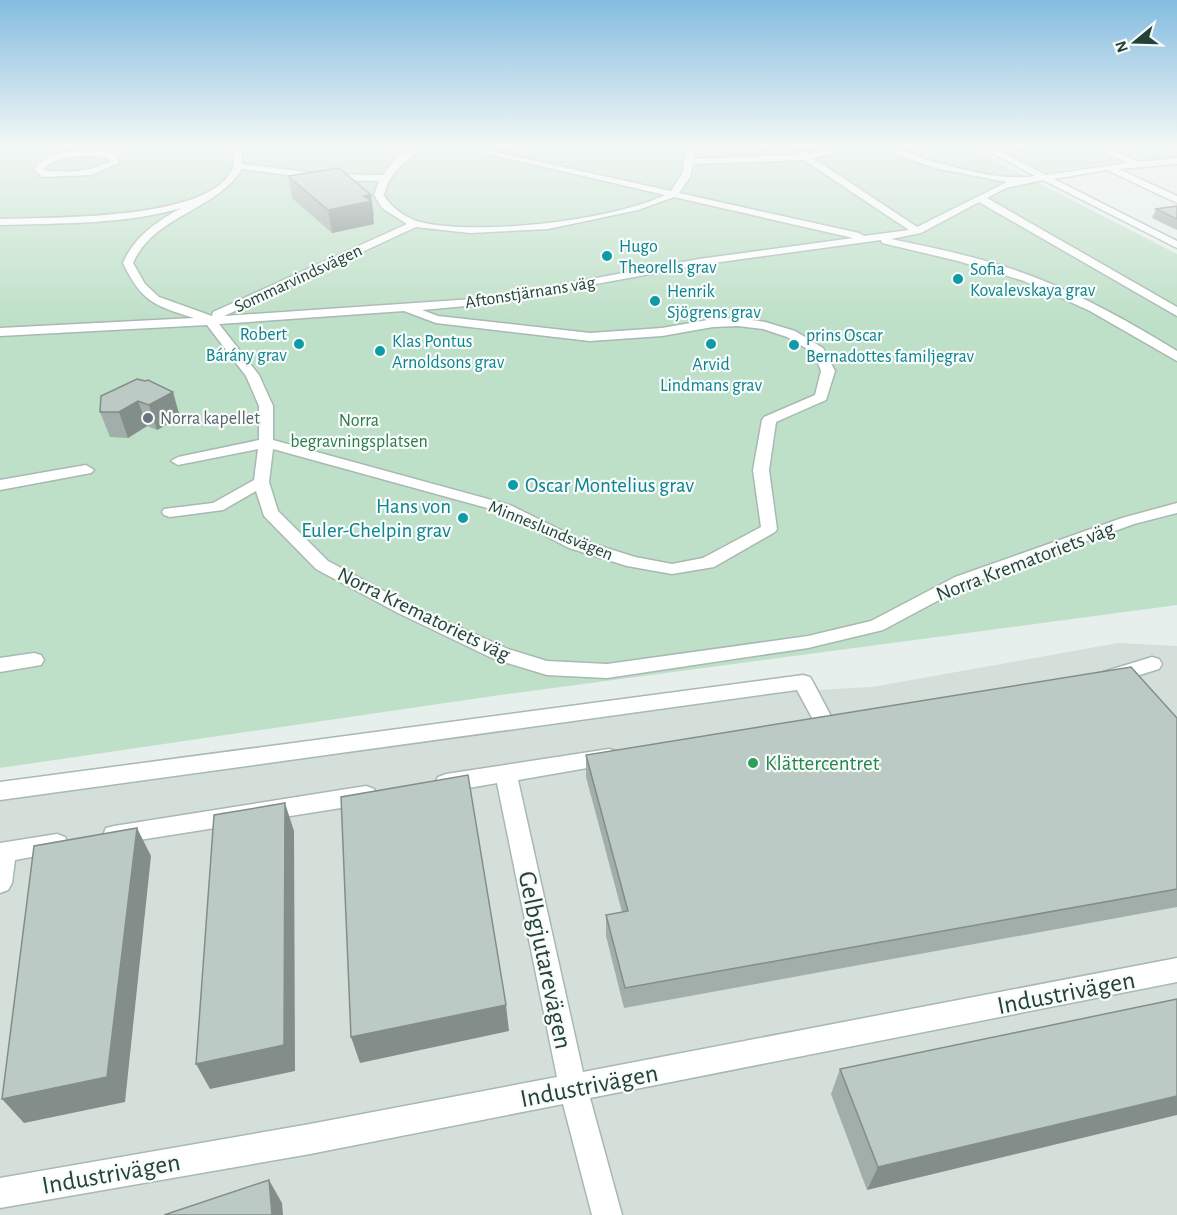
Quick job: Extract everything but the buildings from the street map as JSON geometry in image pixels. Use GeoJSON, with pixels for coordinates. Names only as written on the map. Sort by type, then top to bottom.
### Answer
{"type":"FeatureCollection","features":[{"type":"Feature","properties":{"kind":"street"},"geometry":{"type":"LineString","coordinates":[[0,222],[149,213],[194,204]]}},
{"type":"Feature","properties":{"kind":"street"},"geometry":{"type":"LineString","coordinates":[[196,204],[145,237],[131,252],[128,263],[140,286],[155,298],[174,308],[208,319]]}},
{"type":"Feature","properties":{"kind":"street"},"geometry":{"type":"LineString","coordinates":[[384,204],[415,224],[469,231],[527,230],[611,214],[648,204]]}},
{"type":"Feature","properties":{"kind":"street"},"geometry":{"type":"LineString","coordinates":[[717,204],[919,248],[1007,271],[1064,294],[1118,322],[1177,357]]}},
{"type":"Feature","properties":{"kind":"street"},"geometry":{"type":"LineString","coordinates":[[876,204],[917,231]]}},
{"type":"Feature","properties":{"kind":"street","name":"Aftonstjärnans väg"},"geometry":{"type":"LineString","coordinates":[[0,332],[208,319],[318,315],[488,301],[699,262],[917,231],[968,204]]}},
{"type":"Feature","properties":{"kind":"street"},"geometry":{"type":"LineString","coordinates":[[989,204],[1177,312]]}},
{"type":"Feature","properties":{"kind":"street"},"geometry":{"type":"LineString","coordinates":[[1097,204],[1177,244]]}},
{"type":"Feature","properties":{"kind":"street","name":"Sommarvindsvägen"},"geometry":{"type":"LineString","coordinates":[[208,319],[415,224]]}},
{"type":"Feature","properties":{"kind":"street","name":"Minneslundsvägen"},"geometry":{"type":"LineString","coordinates":[[266,443],[504,508],[575,544],[633,562],[672,569],[708,563],[769,529],[761,470],[769,420],[821,397],[828,371],[819,351],[791,334],[765,326],[738,322],[713,323],[662,332],[590,337],[436,319],[405,308]]}},
{"type":"Feature","properties":{"kind":"street","name":"Norra Krematoriets väg"},"geometry":{"type":"LineString","coordinates":[[208,319],[252,375],[266,406],[266,443],[261,482],[270,513],[322,565],[394,604],[501,654],[547,668],[607,671],[808,642],[876,626],[961,581],[1128,521],[1177,508]]}},
{"type":"Feature","properties":{"kind":"street"},"geometry":{"type":"LineString","coordinates":[[178,461],[266,443]]}},
{"type":"Feature","properties":{"kind":"street"},"geometry":{"type":"LineString","coordinates":[[0,485],[86,470]]}},
{"type":"Feature","properties":{"kind":"street"},"geometry":{"type":"LineString","coordinates":[[170,512],[216,507],[261,482]]}},
{"type":"Feature","properties":{"kind":"street"},"geometry":{"type":"LineString","coordinates":[[0,665],[34,660]]}},
{"type":"Feature","properties":{"kind":"street"},"geometry":{"type":"LineString","coordinates":[[1095,680],[1118,676],[1152,664]]}},
{"type":"Feature","properties":{"kind":"street"},"geometry":{"type":"LineString","coordinates":[[0,791],[803,682],[824,723]]}},
{"type":"Feature","properties":{"kind":"street"},"geometry":{"type":"LineString","coordinates":[[801,726],[848,719]]}},
{"type":"Feature","properties":{"kind":"street"},"geometry":{"type":"LineString","coordinates":[[424,786],[624,754]]}},
{"type":"Feature","properties":{"kind":"street","name":"Gelbgjutarevägen"},"geometry":{"type":"LineString","coordinates":[[506,773],[573,1089],[608,1215]]}},
{"type":"Feature","properties":{"kind":"street"},"geometry":{"type":"LineString","coordinates":[[97,837],[389,792]]}},
{"type":"Feature","properties":{"kind":"street"},"geometry":{"type":"LineString","coordinates":[[0,883],[2,853],[74,841]]}},
{"type":"Feature","properties":{"kind":"street","name":"Industrivägen"},"geometry":{"type":"LineString","coordinates":[[0,1193],[310,1139],[1177,970]]}},
{"type":"Feature","properties":{"kind":"shaded area"},"geometry":{"type":"Polygon","coordinates":[[[1118,643],[1177,646],[1177,1215],[0,1215],[0,785],[603,701],[872,687],[1118,643]]]}},
{"type":"Feature","properties":{"kind":"green space","name":"Norra begravningsplatsen"},"geometry":{"type":"Polygon","coordinates":[[[0,204],[1079,204],[1177,254],[1177,605],[500,695],[0,768],[0,204]]]}},
{"type":"Feature","properties":{"kind":"place","name":"Hugo Theorells grav"},"geometry":{"type":"Point","coordinates":[607,256]}},
{"type":"Feature","properties":{"kind":"place","name":"Sofia Kovalevskaya grav"},"geometry":{"type":"Point","coordinates":[958,279]}},
{"type":"Feature","properties":{"kind":"place","name":"Henrik Sjögrens grav"},"geometry":{"type":"Point","coordinates":[655,301]}},
{"type":"Feature","properties":{"kind":"place","name":"Robert Bárány grav"},"geometry":{"type":"Point","coordinates":[299,344]}},
{"type":"Feature","properties":{"kind":"place","name":"Arvid Lindmans grav"},"geometry":{"type":"Point","coordinates":[711,344]}},
{"type":"Feature","properties":{"kind":"place","name":"prins Oscar Bernadottes familjegrav"},"geometry":{"type":"Point","coordinates":[794,345]}},
{"type":"Feature","properties":{"kind":"place","name":"Klas Pontus Arnoldsons grav"},"geometry":{"type":"Point","coordinates":[380,351]}},
{"type":"Feature","properties":{"kind":"place","name":"Norra kapellet"},"geometry":{"type":"Point","coordinates":[148,418]}},
{"type":"Feature","properties":{"kind":"place","name":"Oscar Montelius grav"},"geometry":{"type":"Point","coordinates":[513,485]}},
{"type":"Feature","properties":{"kind":"place","name":"Hans von Euler-Chelpin grav"},"geometry":{"type":"Point","coordinates":[463,518]}},
{"type":"Feature","properties":{"kind":"place","name":"Klättercentret"},"geometry":{"type":"Point","coordinates":[753,763]}}]}
